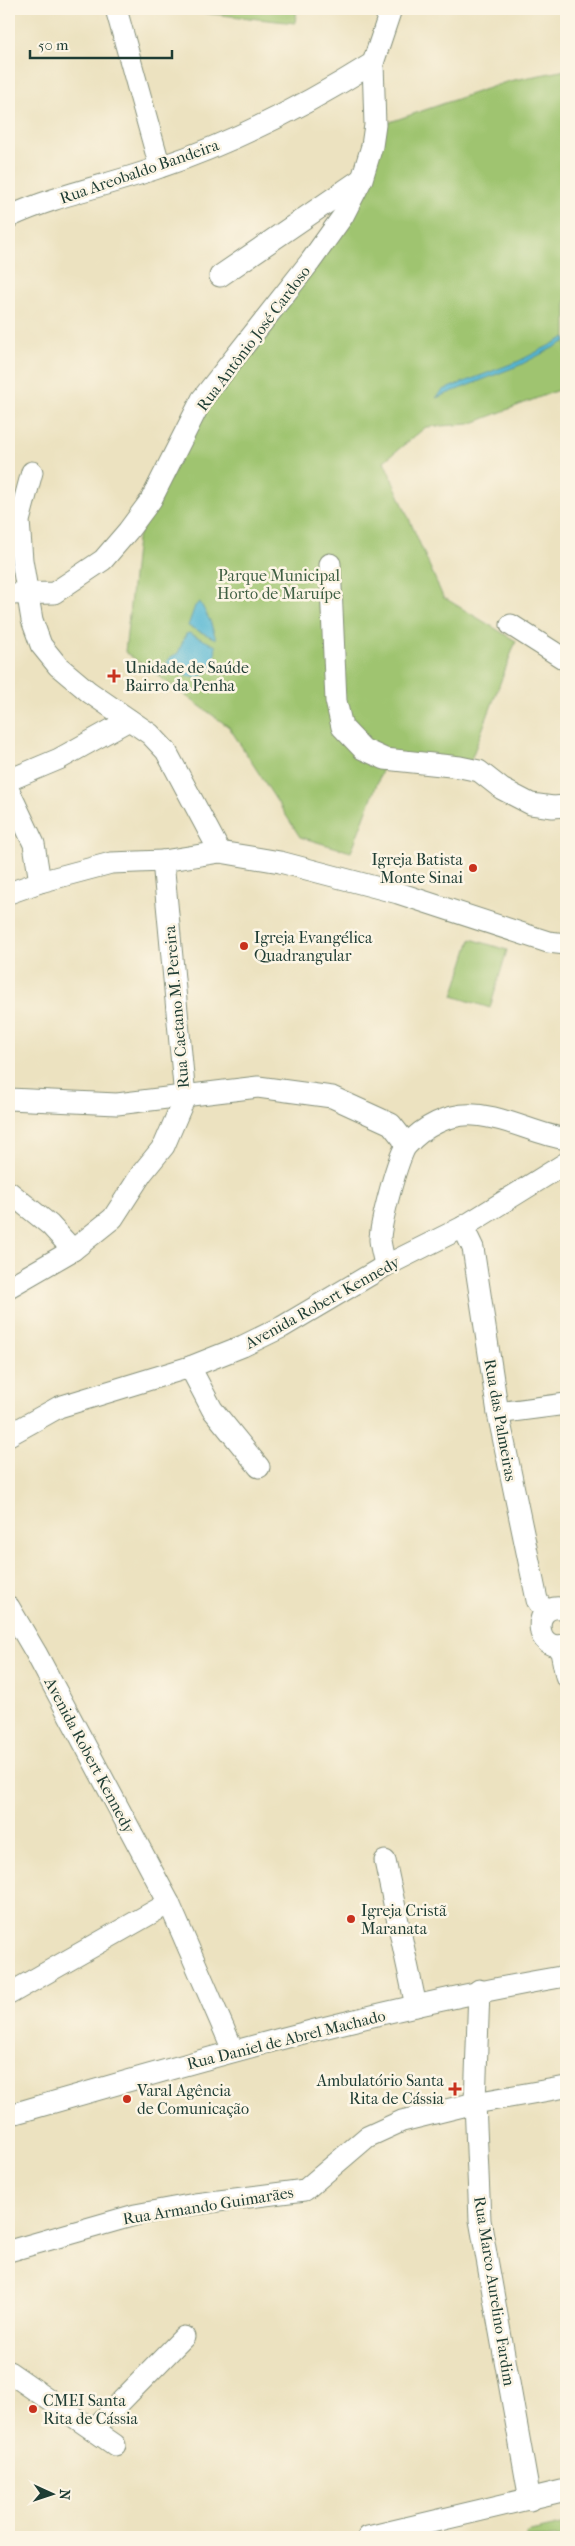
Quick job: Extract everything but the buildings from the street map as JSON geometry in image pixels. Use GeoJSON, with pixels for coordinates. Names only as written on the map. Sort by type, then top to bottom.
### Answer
{"type":"FeatureCollection","features":[{"type":"Feature","properties":{"kind":"street"},"geometry":{"type":"LineString","coordinates":[[116,9],[160,167]]}},
{"type":"Feature","properties":{"kind":"street","name":"Rua Antônio José Cardoso"},"geometry":{"type":"LineString","coordinates":[[18,593],[54,593],[103,560],[128,531],[151,500],[202,399],[310,262],[343,216],[362,179],[372,146],[375,125],[373,62],[390,9]]}},
{"type":"Feature","properties":{"kind":"street","name":"Rua Areobaldo Bandeira"},"geometry":{"type":"LineString","coordinates":[[9,217],[30,207],[160,167],[224,142],[333,88],[373,62]]}},
{"type":"Feature","properties":{"kind":"street"},"geometry":{"type":"LineString","coordinates":[[220,276],[362,179]]}},
{"type":"Feature","properties":{"kind":"street"},"geometry":{"type":"LineString","coordinates":[[32,472],[19,522],[22,560],[18,593],[32,620],[41,646],[58,666],[150,734],[166,751],[220,852]]}},
{"type":"Feature","properties":{"kind":"street"},"geometry":{"type":"LineString","coordinates":[[330,564],[336,701],[342,727],[363,749],[385,759],[460,767],[478,771],[502,790],[531,804],[553,807],[566,806]]}},
{"type":"Feature","properties":{"kind":"street"},"geometry":{"type":"LineString","coordinates":[[511,625],[566,660]]}},
{"type":"Feature","properties":{"kind":"street"},"geometry":{"type":"LineString","coordinates":[[9,780],[59,759],[129,720]]}},
{"type":"Feature","properties":{"kind":"street"},"geometry":{"type":"LineString","coordinates":[[9,791],[34,844],[40,882]]}},
{"type":"Feature","properties":{"kind":"street"},"geometry":{"type":"LineString","coordinates":[[9,893],[40,882],[111,863],[163,861],[183,856],[220,852],[280,862],[398,893],[548,942],[566,944]]}},
{"type":"Feature","properties":{"kind":"street","name":"Rua Caetano M. Pereira"},"geometry":{"type":"LineString","coordinates":[[9,1288],[73,1250],[113,1218],[142,1173],[164,1146],[185,1097],[163,861]]}},
{"type":"Feature","properties":{"kind":"street"},"geometry":{"type":"LineString","coordinates":[[9,1099],[117,1104],[258,1087],[332,1097],[391,1124],[403,1139],[405,1146]]}},
{"type":"Feature","properties":{"kind":"street"},"geometry":{"type":"LineString","coordinates":[[385,1266],[380,1239],[388,1196],[405,1146],[436,1122],[473,1114],[498,1119],[545,1135],[566,1139]]}},
{"type":"Feature","properties":{"kind":"street","name":"Avenida Robert Kennedy"},"geometry":{"type":"LineString","coordinates":[[9,1435],[59,1407],[190,1367],[243,1346],[282,1326],[385,1266],[463,1227],[566,1163]]}},
{"type":"Feature","properties":{"kind":"street"},"geometry":{"type":"LineString","coordinates":[[9,1192],[50,1225],[73,1250]]}},
{"type":"Feature","properties":{"kind":"street","name":"Rua das Palmeiras"},"geometry":{"type":"LineString","coordinates":[[463,1227],[473,1248],[498,1413],[537,1600],[545,1612]]}},
{"type":"Feature","properties":{"kind":"street"},"geometry":{"type":"LineString","coordinates":[[190,1367],[212,1409],[259,1467]]}},
{"type":"Feature","properties":{"kind":"street"},"geometry":{"type":"LineString","coordinates":[[498,1413],[566,1404]]}},
{"type":"Feature","properties":{"kind":"street"},"geometry":{"type":"LineString","coordinates":[[566,1609],[557,1606],[545,1612],[539,1622],[540,1634],[548,1644],[563,1645],[566,1676]]}},
{"type":"Feature","properties":{"kind":"street","name":"Avenida Robert Kennedy"},"geometry":{"type":"LineString","coordinates":[[9,1608],[36,1653],[169,1903],[233,2050]]}},
{"type":"Feature","properties":{"kind":"street"},"geometry":{"type":"LineString","coordinates":[[385,1861],[416,2006]]}},
{"type":"Feature","properties":{"kind":"street"},"geometry":{"type":"LineString","coordinates":[[9,1994],[169,1903]]}},
{"type":"Feature","properties":{"kind":"street","name":"Rua Daniel de Abrel Machado"},"geometry":{"type":"LineString","coordinates":[[9,2115],[233,2050],[479,1990],[566,1976]]}},
{"type":"Feature","properties":{"kind":"street","name":"Rua Marco Aurelino Fardim"},"geometry":{"type":"LineString","coordinates":[[479,1990],[475,2104],[480,2220],[530,2500]]}},
{"type":"Feature","properties":{"kind":"street","name":"Rua Armando Guimarães"},"geometry":{"type":"LineString","coordinates":[[9,2251],[135,2215],[195,2204],[305,2190],[367,2137],[402,2122],[475,2104],[566,2087]]}},
{"type":"Feature","properties":{"kind":"street"},"geometry":{"type":"LineString","coordinates":[[94,2429],[184,2337]]}},
{"type":"Feature","properties":{"kind":"street"},"geometry":{"type":"LineString","coordinates":[[9,2372],[115,2445]]}},
{"type":"Feature","properties":{"kind":"street"},"geometry":{"type":"LineString","coordinates":[[368,2537],[566,2490]]}},
{"type":"Feature","properties":{"kind":"green space"},"geometry":{"type":"Polygon","coordinates":[[[167,9],[297,9],[295,23],[167,9]]]}},
{"type":"Feature","properties":{"kind":"green space","name":"Parque Municipal Horto de Maruípe"},"geometry":{"type":"Polygon","coordinates":[[[566,70],[566,387],[470,424],[426,427],[384,461],[443,597],[516,641],[469,765],[388,755],[351,852],[300,837],[229,727],[125,652],[137,539],[205,405],[379,152],[387,123],[509,81],[566,70]]]}},
{"type":"Feature","properties":{"kind":"green space"},"geometry":{"type":"Polygon","coordinates":[[[471,939],[507,950],[490,1008],[453,996],[471,939]]]}},
{"type":"Feature","properties":{"kind":"green space"},"geometry":{"type":"Polygon","coordinates":[[[566,2524],[566,2537],[527,2537],[526,2533],[566,2524]]]}},
{"type":"Feature","properties":{"kind":"water"},"geometry":{"type":"Polygon","coordinates":[[[566,337],[566,341],[520,365],[436,398],[443,390],[519,361],[566,337]]]}},
{"type":"Feature","properties":{"kind":"water"},"geometry":{"type":"Polygon","coordinates":[[[200,602],[210,621],[216,639],[188,626],[195,606],[200,602]]]}},
{"type":"Feature","properties":{"kind":"water"},"geometry":{"type":"Polygon","coordinates":[[[189,633],[216,646],[214,668],[198,678],[174,673],[167,662],[169,658],[178,653],[186,634],[189,633]]]}},
{"type":"Feature","properties":{"kind":"place","name":"Unidade de Saúde Bairro da Penha"},"geometry":{"type":"Point","coordinates":[114,676]}},
{"type":"Feature","properties":{"kind":"place","name":"Igreja Batista Monte Sinai"},"geometry":{"type":"Point","coordinates":[473,868]}},
{"type":"Feature","properties":{"kind":"place","name":"Igreja Evangélica Quadrangular"},"geometry":{"type":"Point","coordinates":[244,946]}},
{"type":"Feature","properties":{"kind":"place","name":"Igreja Cristã Maranata"},"geometry":{"type":"Point","coordinates":[351,1919]}},
{"type":"Feature","properties":{"kind":"place","name":"Ambulatório Santa Rita de Cássia"},"geometry":{"type":"Point","coordinates":[455,2089]}},
{"type":"Feature","properties":{"kind":"place","name":"Varal Agência de Comunicação"},"geometry":{"type":"Point","coordinates":[127,2099]}},
{"type":"Feature","properties":{"kind":"place","name":"CMEI Santa Rita de Cássia"},"geometry":{"type":"Point","coordinates":[33,2409]}}]}
